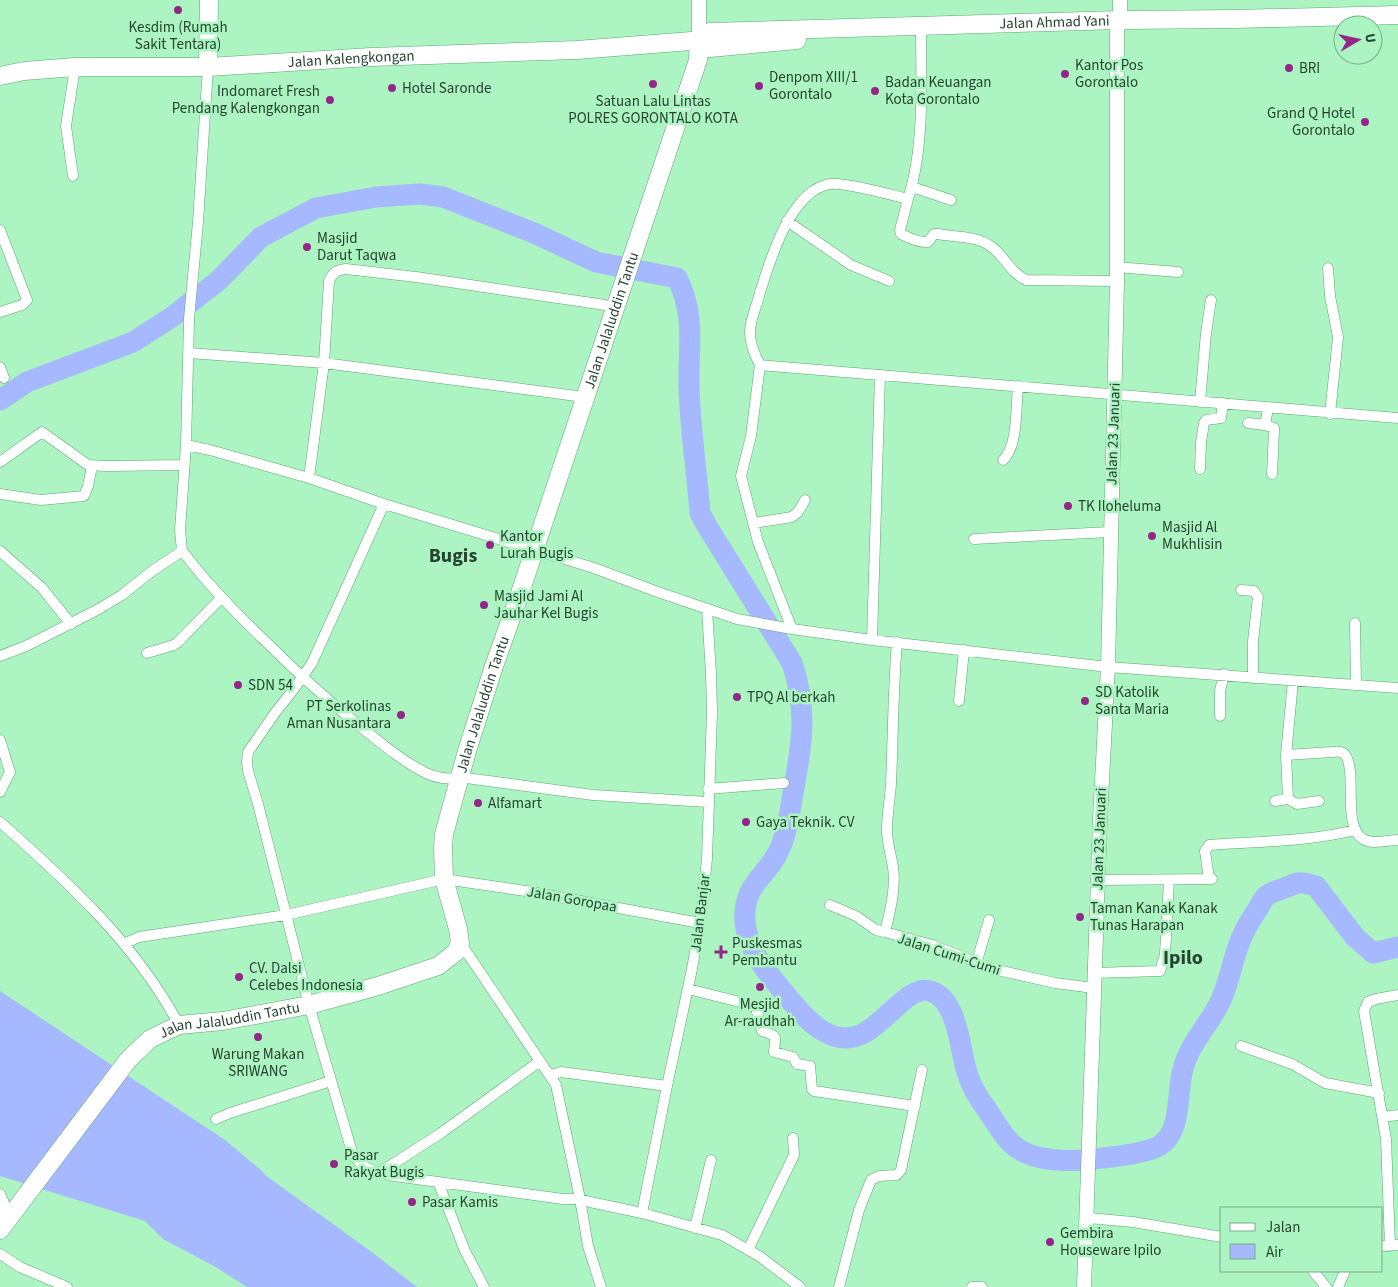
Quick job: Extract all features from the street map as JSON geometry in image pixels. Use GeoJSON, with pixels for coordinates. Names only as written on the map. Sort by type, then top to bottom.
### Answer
{"type":"FeatureCollection","features":[{"type":"Feature","properties":{"kind":"highway"},"geometry":{"type":"LineString","coordinates":[[208,67],[209,0]]}},
{"type":"Feature","properties":{"kind":"highway","name":"Jalan Ahmad Yani"},"geometry":{"type":"LineString","coordinates":[[1234,25],[1398,15]]}},
{"type":"Feature","properties":{"kind":"highway","name":"Jalan Ahmad Yani"},"geometry":{"type":"LineString","coordinates":[[706,40],[1119,25],[1333,27]]}},
{"type":"Feature","properties":{"kind":"highway"},"geometry":{"type":"LineString","coordinates":[[1383,26],[1398,25]]}},
{"type":"Feature","properties":{"kind":"highway","name":"Jalan Kalengkongan"},"geometry":{"type":"LineString","coordinates":[[0,76],[24,71],[75,67],[208,67],[371,57],[577,50],[706,40]]}},
{"type":"Feature","properties":{"kind":"highway","name":"Jalan Jalaluddin Tantu"},"geometry":{"type":"LineString","coordinates":[[3,1222],[128,1060],[150,1039],[180,1025],[223,1021],[309,1005],[378,986],[438,966],[454,955],[460,943],[458,928],[444,879],[443,847],[444,834],[459,777],[584,397],[706,40]]}},
{"type":"Feature","properties":{"kind":"street"},"geometry":{"type":"LineString","coordinates":[[699,0],[706,40]]}},
{"type":"Feature","properties":{"kind":"street","name":"Jalan 23 Januari"},"geometry":{"type":"LineString","coordinates":[[1084,1287],[1088,1218],[1094,973],[1108,667],[1117,281],[1120,0]]}},
{"type":"Feature","properties":{"kind":"street"},"geometry":{"type":"LineString","coordinates":[[921,31],[918,149],[915,173],[900,230],[901,234],[924,242],[928,242],[934,234],[981,241],[990,246],[1017,276],[1026,280],[1117,281]]}},
{"type":"Feature","properties":{"kind":"street"},"geometry":{"type":"LineString","coordinates":[[73,176],[66,126],[75,67]]}},
{"type":"Feature","properties":{"kind":"street"},"geometry":{"type":"LineString","coordinates":[[208,67],[198,222],[189,319],[186,445],[180,530],[182,551],[221,598],[302,678],[402,759],[427,774],[443,778],[453,779],[459,777],[593,795],[708,802]]}},
{"type":"Feature","properties":{"kind":"street"},"geometry":{"type":"LineString","coordinates":[[789,629],[758,542],[741,476],[751,436],[760,365],[750,343],[752,319],[769,262],[787,221],[806,197],[830,184],[844,185],[908,199]]}},
{"type":"Feature","properties":{"kind":"street"},"geometry":{"type":"LineString","coordinates":[[912,188],[951,200]]}},
{"type":"Feature","properties":{"kind":"street"},"geometry":{"type":"LineString","coordinates":[[787,221],[851,265],[889,281]]}},
{"type":"Feature","properties":{"kind":"street"},"geometry":{"type":"LineString","coordinates":[[0,230],[27,300],[22,305],[0,312]]}},
{"type":"Feature","properties":{"kind":"street"},"geometry":{"type":"LineString","coordinates":[[1116,267],[1178,272]]}},
{"type":"Feature","properties":{"kind":"street"},"geometry":{"type":"LineString","coordinates":[[1328,268],[1330,296],[1338,337],[1330,414]]}},
{"type":"Feature","properties":{"kind":"street"},"geometry":{"type":"LineString","coordinates":[[309,478],[324,363],[329,281],[332,274],[338,270],[346,269],[416,277],[605,305]]}},
{"type":"Feature","properties":{"kind":"street"},"geometry":{"type":"LineString","coordinates":[[1200,402],[1211,300]]}},
{"type":"Feature","properties":{"kind":"street"},"geometry":{"type":"LineString","coordinates":[[189,354],[324,363],[584,397]]}},
{"type":"Feature","properties":{"kind":"street"},"geometry":{"type":"LineString","coordinates":[[760,365],[1223,403],[1330,414],[1398,418]]}},
{"type":"Feature","properties":{"kind":"street"},"geometry":{"type":"LineString","coordinates":[[0,367],[4,378]]}},
{"type":"Feature","properties":{"kind":"street"},"geometry":{"type":"LineString","coordinates":[[872,640],[880,375]]}},
{"type":"Feature","properties":{"kind":"street"},"geometry":{"type":"LineString","coordinates":[[1003,460],[1008,456],[1013,440],[1018,386]]}},
{"type":"Feature","properties":{"kind":"street"},"geometry":{"type":"LineString","coordinates":[[1200,469],[1204,423],[1206,420],[1221,418],[1223,403]]}},
{"type":"Feature","properties":{"kind":"street"},"geometry":{"type":"LineString","coordinates":[[1265,425],[1268,408]]}},
{"type":"Feature","properties":{"kind":"street"},"geometry":{"type":"LineString","coordinates":[[1248,422],[1274,428],[1272,474]]}},
{"type":"Feature","properties":{"kind":"street"},"geometry":{"type":"LineString","coordinates":[[0,462],[42,432],[84,463],[92,466],[184,465]]}},
{"type":"Feature","properties":{"kind":"street"},"geometry":{"type":"LineString","coordinates":[[186,445],[220,452],[309,478],[384,504],[534,549],[594,568],[737,619],[789,629],[872,640],[1108,667],[1398,688]]}},
{"type":"Feature","properties":{"kind":"street"},"geometry":{"type":"LineString","coordinates":[[0,494],[41,500],[84,496],[92,466]]}},
{"type":"Feature","properties":{"kind":"street"},"geometry":{"type":"LineString","coordinates":[[754,523],[792,517],[806,500]]}},
{"type":"Feature","properties":{"kind":"street"},"geometry":{"type":"LineString","coordinates":[[384,504],[312,663],[252,745],[248,752],[247,762],[309,1005],[352,1152],[357,1161],[369,1171],[563,1199],[580,1199],[642,1213],[722,1235],[759,1256],[800,1287]]}},
{"type":"Feature","properties":{"kind":"street"},"geometry":{"type":"LineString","coordinates":[[974,538],[1110,532]]}},
{"type":"Feature","properties":{"kind":"street"},"geometry":{"type":"LineString","coordinates":[[0,551],[42,588],[71,624]]}},
{"type":"Feature","properties":{"kind":"street"},"geometry":{"type":"LineString","coordinates":[[0,656],[71,624],[122,595],[152,570],[182,551]]}},
{"type":"Feature","properties":{"kind":"street"},"geometry":{"type":"LineString","coordinates":[[1241,590],[1254,591],[1258,597],[1253,642],[1253,678]]}},
{"type":"Feature","properties":{"kind":"street"},"geometry":{"type":"LineString","coordinates":[[147,653],[174,645],[221,598]]}},
{"type":"Feature","properties":{"kind":"street","name":"Jalan Banjar"},"geometry":{"type":"LineString","coordinates":[[642,1213],[688,989],[700,923],[707,859],[712,712],[707,609]]}},
{"type":"Feature","properties":{"kind":"street"},"geometry":{"type":"LineString","coordinates":[[1355,623],[1356,685]]}},
{"type":"Feature","properties":{"kind":"street","name":"Jalan Cumi-Cumi"},"geometry":{"type":"LineString","coordinates":[[897,642],[894,671],[891,785],[887,828],[887,840],[893,868],[893,884],[892,903],[885,932],[932,945],[976,964],[1038,980],[1094,988]]}},
{"type":"Feature","properties":{"kind":"street"},"geometry":{"type":"LineString","coordinates":[[959,701],[964,650]]}},
{"type":"Feature","properties":{"kind":"street"},"geometry":{"type":"LineString","coordinates":[[1220,716],[1220,691],[1224,674]]}},
{"type":"Feature","properties":{"kind":"street"},"geometry":{"type":"LineString","coordinates":[[1288,799],[1286,755],[1293,681]]}},
{"type":"Feature","properties":{"kind":"street"},"geometry":{"type":"LineString","coordinates":[[0,740],[10,772],[0,792]]}},
{"type":"Feature","properties":{"kind":"street"},"geometry":{"type":"LineString","coordinates":[[1286,755],[1332,752],[1344,754],[1349,767],[1351,807],[1355,830],[1363,839],[1369,841],[1398,840]]}},
{"type":"Feature","properties":{"kind":"street"},"geometry":{"type":"LineString","coordinates":[[708,789],[784,783]]}},
{"type":"Feature","properties":{"kind":"street"},"geometry":{"type":"LineString","coordinates":[[1275,801],[1288,799],[1297,804],[1319,801]]}},
{"type":"Feature","properties":{"kind":"street"},"geometry":{"type":"LineString","coordinates":[[1,825],[58,874],[128,946],[180,1025]]}},
{"type":"Feature","properties":{"kind":"street"},"geometry":{"type":"LineString","coordinates":[[1098,880],[1210,879],[1205,850],[1208,845],[1267,840],[1301,840],[1355,830]]}},
{"type":"Feature","properties":{"kind":"street"},"geometry":{"type":"LineString","coordinates":[[128,946],[128,942],[139,937],[286,915],[444,879]]}},
{"type":"Feature","properties":{"kind":"street","name":"Jalan Goropaa"},"geometry":{"type":"LineString","coordinates":[[444,879],[526,891],[700,923]]}},
{"type":"Feature","properties":{"kind":"street"},"geometry":{"type":"LineString","coordinates":[[1094,973],[1160,971],[1164,954],[1170,880]]}},
{"type":"Feature","properties":{"kind":"street"},"geometry":{"type":"LineString","coordinates":[[830,906],[856,916],[876,930],[885,932]]}},
{"type":"Feature","properties":{"kind":"street"},"geometry":{"type":"LineString","coordinates":[[976,964],[989,920]]}},
{"type":"Feature","properties":{"kind":"street"},"geometry":{"type":"LineString","coordinates":[[460,943],[556,1085],[588,1246],[601,1287]]}},
{"type":"Feature","properties":{"kind":"street"},"geometry":{"type":"LineString","coordinates":[[688,989],[748,1004],[756,1008],[762,1031],[774,1034],[774,1052],[793,1057],[797,1064],[812,1068],[812,1089],[814,1091],[915,1106]]}},
{"type":"Feature","properties":{"kind":"street"},"geometry":{"type":"LineString","coordinates":[[1390,1246],[1388,1166],[1383,1117],[1364,1008],[1368,1002],[1398,995]]}},
{"type":"Feature","properties":{"kind":"street"},"geometry":{"type":"LineString","coordinates":[[1241,1046],[1292,1064],[1325,1083],[1379,1093]]}},
{"type":"Feature","properties":{"kind":"street"},"geometry":{"type":"LineString","coordinates":[[379,1173],[441,1134],[540,1061]]}},
{"type":"Feature","properties":{"kind":"street"},"geometry":{"type":"LineString","coordinates":[[839,1287],[859,1210],[871,1180],[878,1176],[897,1175],[901,1170],[922,1070]]}},
{"type":"Feature","properties":{"kind":"street"},"geometry":{"type":"LineString","coordinates":[[551,1075],[561,1072],[667,1086]]}},
{"type":"Feature","properties":{"kind":"street"},"geometry":{"type":"LineString","coordinates":[[216,1120],[230,1112],[331,1081]]}},
{"type":"Feature","properties":{"kind":"street"},"geometry":{"type":"LineString","coordinates":[[1383,1117],[1398,1115]]}},
{"type":"Feature","properties":{"kind":"street"},"geometry":{"type":"LineString","coordinates":[[748,1250],[794,1155],[793,1138]]}},
{"type":"Feature","properties":{"kind":"street"},"geometry":{"type":"LineString","coordinates":[[695,1228],[711,1160]]}},
{"type":"Feature","properties":{"kind":"street"},"geometry":{"type":"LineString","coordinates":[[438,1182],[465,1251],[484,1287]]}},
{"type":"Feature","properties":{"kind":"street"},"geometry":{"type":"LineString","coordinates":[[0,1194],[4,1204],[3,1222]]}},
{"type":"Feature","properties":{"kind":"street"},"geometry":{"type":"LineString","coordinates":[[1088,1218],[1142,1223],[1220,1237]]}},
{"type":"Feature","properties":{"kind":"street"},"geometry":{"type":"LineString","coordinates":[[0,1254],[20,1267],[67,1287]]}},
{"type":"Feature","properties":{"kind":"street"},"geometry":{"type":"LineString","coordinates":[[1314,1272],[1326,1287]]}},
{"type":"Feature","properties":{"kind":"street"},"geometry":{"type":"LineString","coordinates":[[1338,1287],[1346,1272]]}},
{"type":"Feature","properties":{"kind":"street"},"geometry":{"type":"LineString","coordinates":[[972,1287],[982,1287]]}},
{"type":"Feature","properties":{"kind":"water"},"geometry":{"type":"Polygon","coordinates":[[[0,991],[225,1140],[265,1175],[417,1287],[247,1287],[214,1266],[163,1239],[145,1221],[0,1176],[0,991]]]}},
{"type":"Feature","properties":{"kind":"waterway"},"geometry":{"type":"LineString","coordinates":[[0,400],[27,382],[133,342],[172,317],[218,281],[261,237],[316,208],[376,197],[420,194],[443,197],[534,233],[596,262],[677,278],[687,305],[689,318],[690,403],[700,513],[792,663],[800,696],[802,712],[801,743],[787,827],[777,855],[748,896],[745,921],[749,939],[760,962],[806,1018],[824,1032],[833,1036],[855,1037],[871,1029],[912,994],[923,990],[930,991],[939,996],[952,1013],[972,1086],[999,1129],[1013,1145],[1021,1151],[1041,1158],[1084,1160],[1153,1149],[1167,1140],[1175,1122],[1181,1078],[1189,1052],[1214,1014],[1222,998],[1242,936],[1267,895],[1297,883],[1316,886],[1355,937],[1373,953],[1398,947]]}},
{"type":"Feature","properties":{"kind":"place","name":"Kesdim (Rumah Sakit Tentara)"},"geometry":{"type":"Point","coordinates":[178,10]}},
{"type":"Feature","properties":{"kind":"place","name":"BRI"},"geometry":{"type":"Point","coordinates":[1289,68]}},
{"type":"Feature","properties":{"kind":"place","name":"Kantor Pos Gorontalo"},"geometry":{"type":"Point","coordinates":[1065,74]}},
{"type":"Feature","properties":{"kind":"place","name":"Satuan Lalu Lintas POLRES GORONTALO KOTA"},"geometry":{"type":"Point","coordinates":[653,84]}},
{"type":"Feature","properties":{"kind":"place","name":"Denpom XIII/1 Gorontalo"},"geometry":{"type":"Point","coordinates":[759,86]}},
{"type":"Feature","properties":{"kind":"place","name":"Hotel Saronde"},"geometry":{"type":"Point","coordinates":[392,88]}},
{"type":"Feature","properties":{"kind":"place","name":"Badan Keuangan Kota Gorontalo"},"geometry":{"type":"Point","coordinates":[875,91]}},
{"type":"Feature","properties":{"kind":"place","name":"Indomaret Fresh Pendang Kalengkongan"},"geometry":{"type":"Point","coordinates":[330,100]}},
{"type":"Feature","properties":{"kind":"place","name":"Grand Q Hotel Gorontalo"},"geometry":{"type":"Point","coordinates":[1365,122]}},
{"type":"Feature","properties":{"kind":"place","name":"Masjid Darut Taqwa"},"geometry":{"type":"Point","coordinates":[307,247]}},
{"type":"Feature","properties":{"kind":"place","name":"TK Iloheluma"},"geometry":{"type":"Point","coordinates":[1068,506]}},
{"type":"Feature","properties":{"kind":"place","name":"Masjid Al Mukhlisin"},"geometry":{"type":"Point","coordinates":[1152,536]}},
{"type":"Feature","properties":{"kind":"place","name":"Kantor Lurah Bugis"},"geometry":{"type":"Point","coordinates":[490,545]}},
{"type":"Feature","properties":{"kind":"place","name":"Masjid Jami Al Jauhar Kel Bugis"},"geometry":{"type":"Point","coordinates":[484,605]}},
{"type":"Feature","properties":{"kind":"place","name":"SDN 54"},"geometry":{"type":"Point","coordinates":[238,685]}},
{"type":"Feature","properties":{"kind":"place","name":"TPQ Al berkah"},"geometry":{"type":"Point","coordinates":[737,697]}},
{"type":"Feature","properties":{"kind":"place","name":"SD Katolik Santa Maria"},"geometry":{"type":"Point","coordinates":[1085,701]}},
{"type":"Feature","properties":{"kind":"place","name":"PT Serkolinas Aman Nusantara"},"geometry":{"type":"Point","coordinates":[401,715]}},
{"type":"Feature","properties":{"kind":"place","name":"Alfamart"},"geometry":{"type":"Point","coordinates":[478,803]}},
{"type":"Feature","properties":{"kind":"place","name":"Gaya Teknik. CV"},"geometry":{"type":"Point","coordinates":[746,822]}},
{"type":"Feature","properties":{"kind":"place","name":"Taman Kanak Kanak Tunas Harapan"},"geometry":{"type":"Point","coordinates":[1080,917]}},
{"type":"Feature","properties":{"kind":"place","name":"Puskesmas Pembantu"},"geometry":{"type":"Point","coordinates":[721,952]}},
{"type":"Feature","properties":{"kind":"place","name":"CV. Dalsi Celebes Indonesia"},"geometry":{"type":"Point","coordinates":[239,977]}},
{"type":"Feature","properties":{"kind":"place","name":"Mesjid Ar-raudhah"},"geometry":{"type":"Point","coordinates":[760,987]}},
{"type":"Feature","properties":{"kind":"place","name":"Warung Makan SRIWANG"},"geometry":{"type":"Point","coordinates":[258,1037]}},
{"type":"Feature","properties":{"kind":"place","name":"Pasar Rakyat Bugis"},"geometry":{"type":"Point","coordinates":[334,1164]}},
{"type":"Feature","properties":{"kind":"place","name":"Pasar Kamis"},"geometry":{"type":"Point","coordinates":[412,1202]}},
{"type":"Feature","properties":{"kind":"place","name":"Gembira Houseware Ipilo"},"geometry":{"type":"Point","coordinates":[1050,1242]}},
{"type":"Feature","properties":{"kind":"district","name":"Bugis"},"geometry":{"type":"Point","coordinates":[453,555]}},
{"type":"Feature","properties":{"kind":"district","name":"Ipilo"},"geometry":{"type":"Point","coordinates":[1183,957]}}]}
